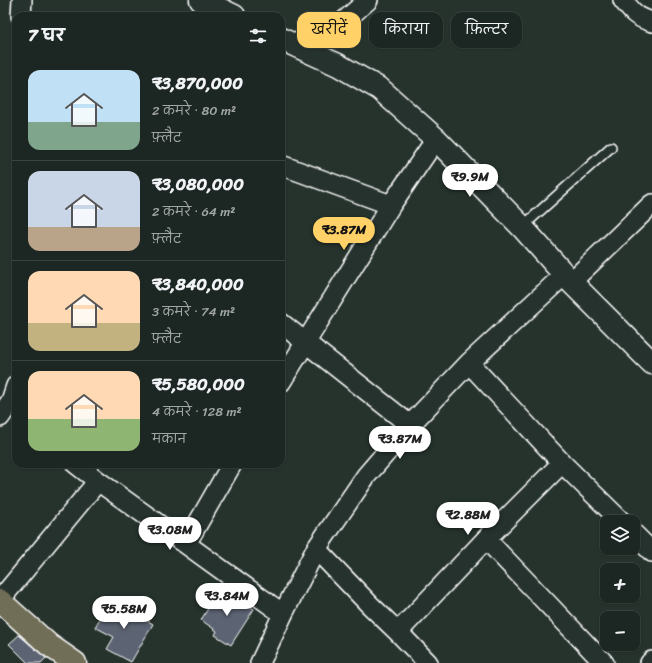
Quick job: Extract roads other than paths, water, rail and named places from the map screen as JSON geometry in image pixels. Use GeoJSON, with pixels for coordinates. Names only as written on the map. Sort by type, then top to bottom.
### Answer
{"type":"FeatureCollection","features":[{"type":"Feature","properties":{"kind":"highway"},"geometry":{"type":"LineString","coordinates":[[0,600],[49,645],[75,663]]}},
{"type":"Feature","properties":{"kind":"main road"},"geometry":{"type":"LineString","coordinates":[[209,7],[223,12]]}},
{"type":"Feature","properties":{"kind":"main road"},"geometry":{"type":"LineString","coordinates":[[285,41],[338,65],[380,88],[436,139],[522,227],[567,278],[652,363]]}},
{"type":"Feature","properties":{"kind":"street"},"geometry":{"type":"LineString","coordinates":[[21,12],[22,0]]}},
{"type":"Feature","properties":{"kind":"street"},"geometry":{"type":"LineString","coordinates":[[309,52],[368,0]]}},
{"type":"Feature","properties":{"kind":"street"},"geometry":{"type":"LineString","coordinates":[[623,0],[630,10],[640,18],[652,22]]}},
{"type":"Feature","properties":{"kind":"street"},"geometry":{"type":"LineString","coordinates":[[285,375],[391,205],[436,139]]}},
{"type":"Feature","properties":{"kind":"street"},"geometry":{"type":"LineString","coordinates":[[285,166],[391,205]]}},
{"type":"Feature","properties":{"kind":"street"},"geometry":{"type":"LineString","coordinates":[[260,663],[316,549],[366,476],[410,425],[469,363],[652,204]]}},
{"type":"Feature","properties":{"kind":"street"},"geometry":{"type":"LineString","coordinates":[[285,326],[410,425]]}},
{"type":"Feature","properties":{"kind":"street"},"geometry":{"type":"LineString","coordinates":[[469,363],[562,463],[615,515]]}},
{"type":"Feature","properties":{"kind":"street"},"geometry":{"type":"LineString","coordinates":[[7,415],[12,398]]}},
{"type":"Feature","properties":{"kind":"street"},"geometry":{"type":"LineString","coordinates":[[398,632],[486,539],[562,463]]}},
{"type":"Feature","properties":{"kind":"street"},"geometry":{"type":"LineString","coordinates":[[81,468],[283,614]]}},
{"type":"Feature","properties":{"kind":"street"},"geometry":{"type":"LineString","coordinates":[[186,544],[230,468]]}},
{"type":"Feature","properties":{"kind":"street"},"geometry":{"type":"LineString","coordinates":[[0,600],[98,481]]}},
{"type":"Feature","properties":{"kind":"street"},"geometry":{"type":"LineString","coordinates":[[486,539],[604,663]]}},
{"type":"Feature","properties":{"kind":"street"},"geometry":{"type":"LineString","coordinates":[[640,540],[652,552]]}},
{"type":"Feature","properties":{"kind":"street"},"geometry":{"type":"LineString","coordinates":[[316,549],[428,663]]}},
{"type":"Feature","properties":{"kind":"lane"},"geometry":{"type":"LineString","coordinates":[[522,227],[611,147]]}}]}
